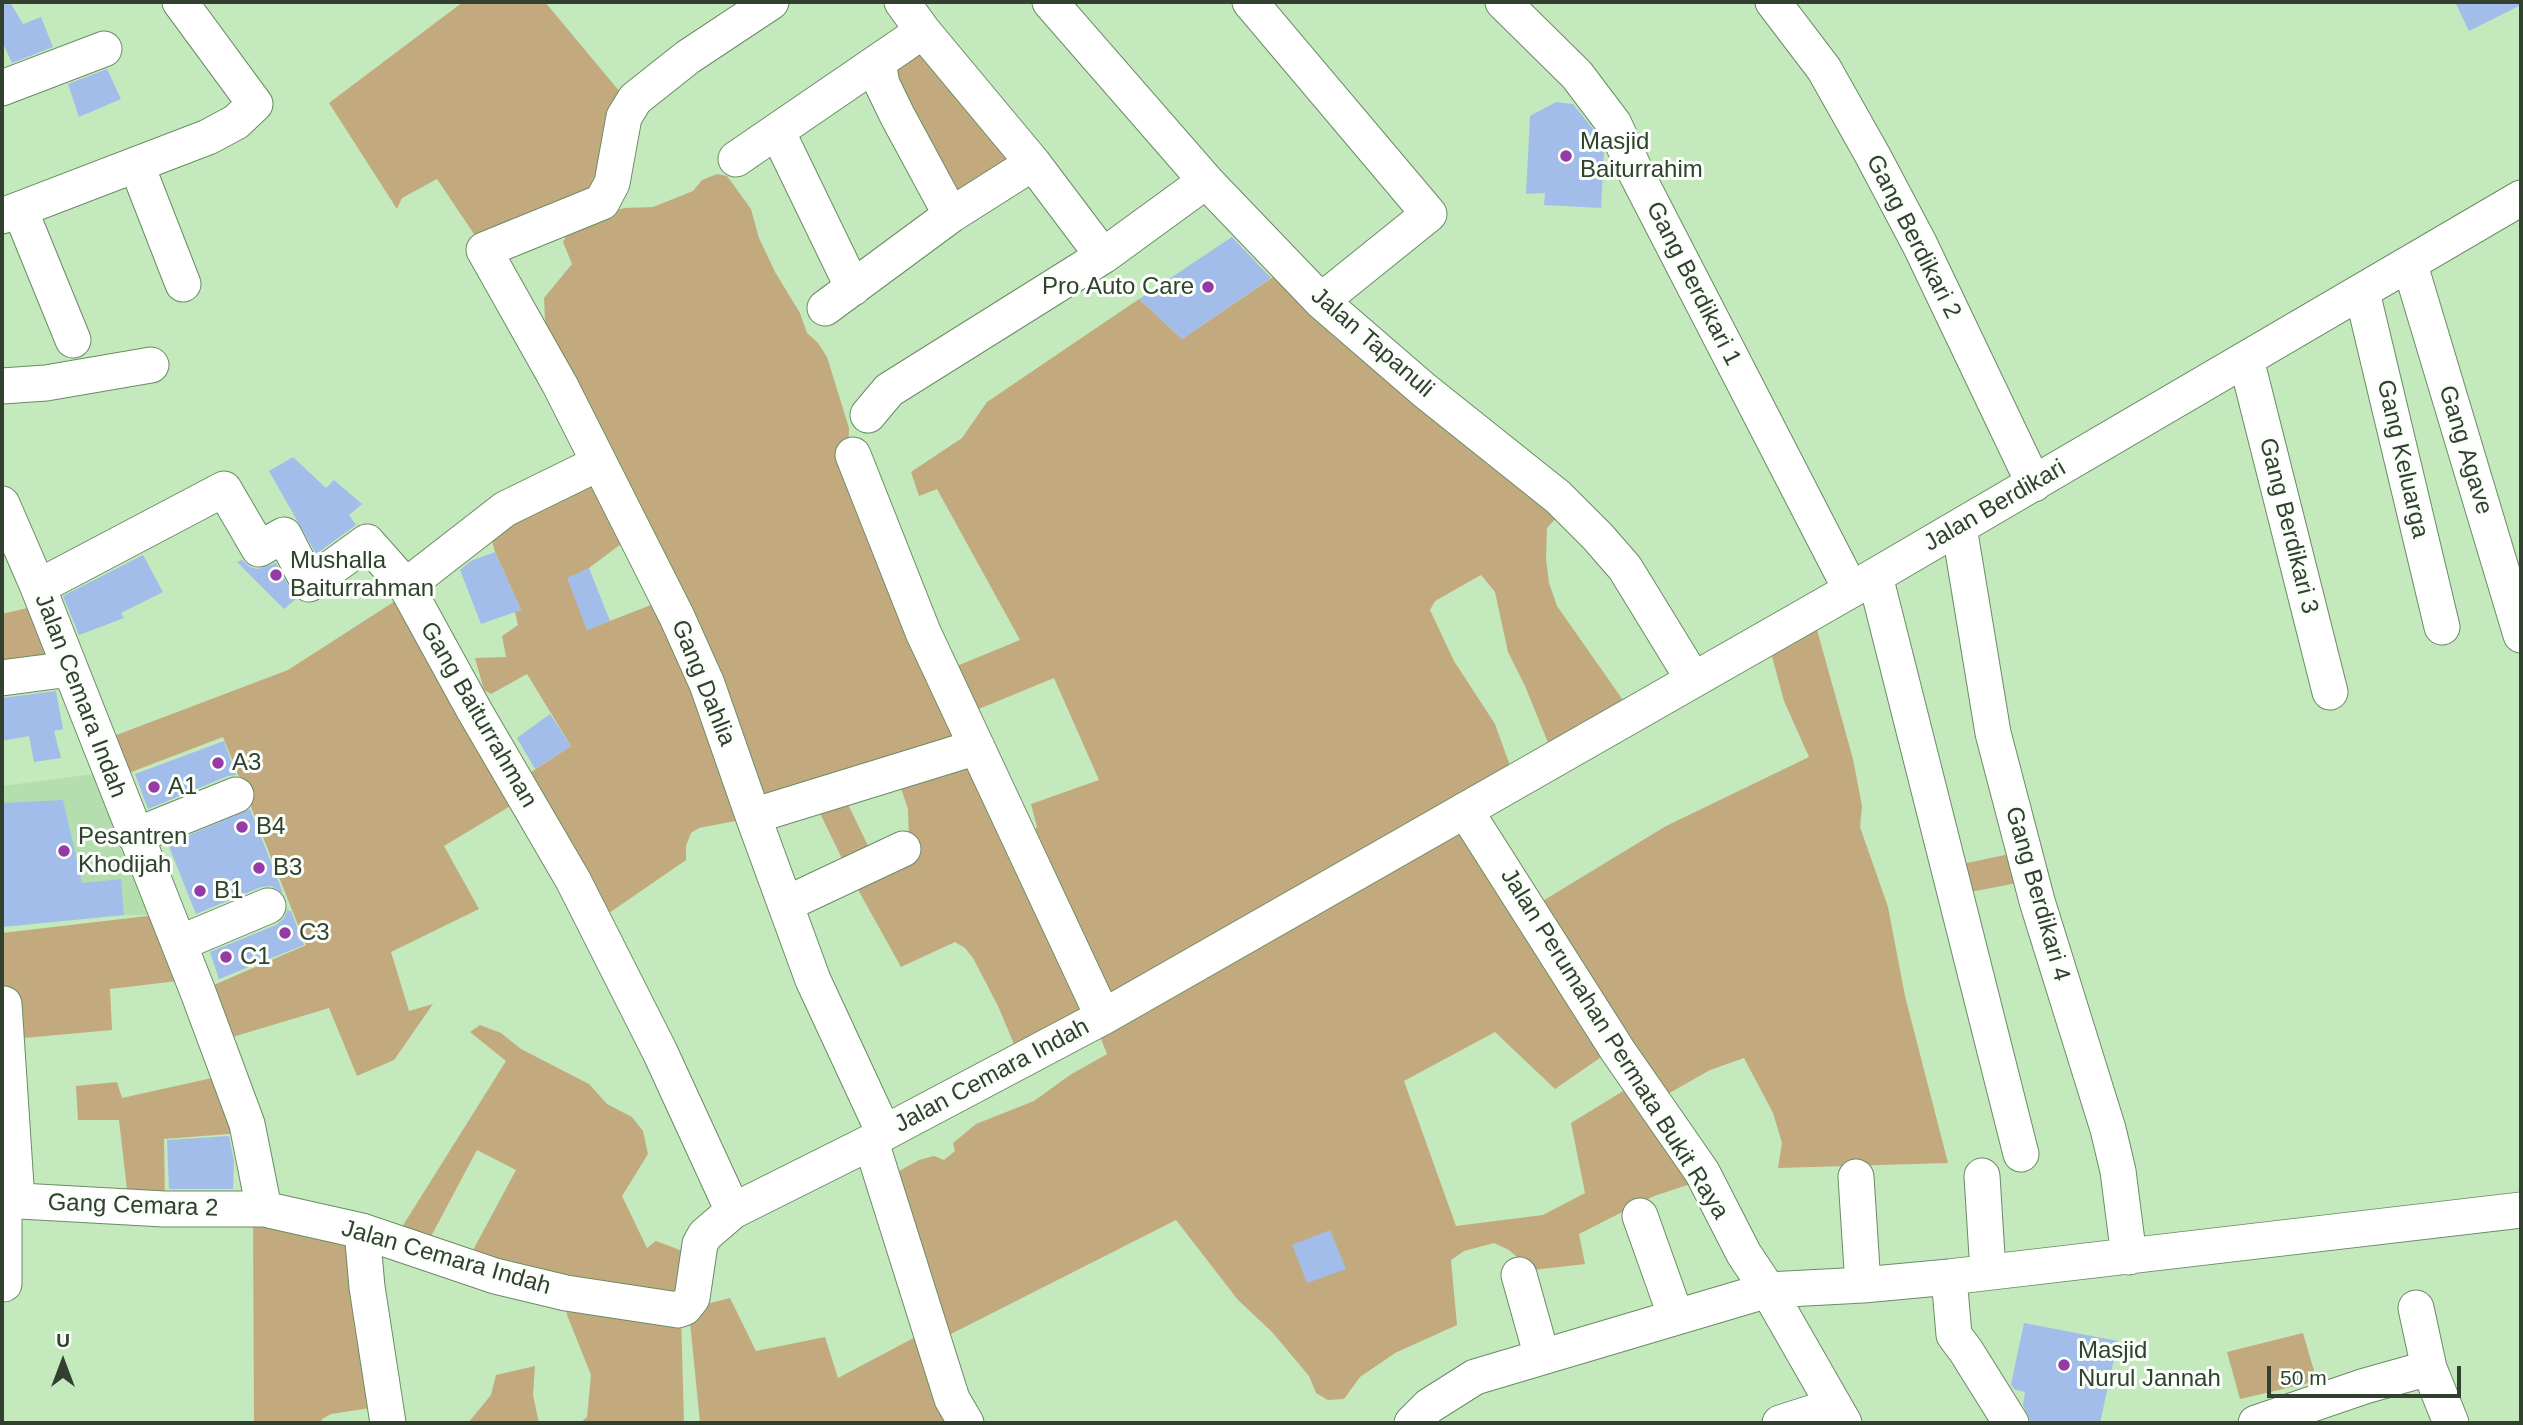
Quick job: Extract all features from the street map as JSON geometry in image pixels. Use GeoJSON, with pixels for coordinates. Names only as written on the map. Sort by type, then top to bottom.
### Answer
{"type":"FeatureCollection","features":[{"type":"Feature","properties":{"kind":"street","name":"Gang Dahlia"},"geometry":{"type":"LineString","coordinates":[[771,2],[688,57],[635,99],[624,117],[612,183],[602,202],[484,250],[560,385],[708,684],[752,816],[813,980],[878,1138],[952,1399],[966,1423]]}},
{"type":"Feature","properties":{"kind":"street"},"geometry":{"type":"LineString","coordinates":[[902,2],[1033,163],[1103,256]]}},
{"type":"Feature","properties":{"kind":"street","name":"Jalan Tapanuli"},"geometry":{"type":"LineString","coordinates":[[1050,2],[1206,181],[1321,301],[1424,390],[1558,497],[1590,529],[1625,568],[1693,679]]}},
{"type":"Feature","properties":{"kind":"street"},"geometry":{"type":"LineString","coordinates":[[1250,2],[1429,214],[1321,301]]}},
{"type":"Feature","properties":{"kind":"street","name":"Gang Berdikari 1"},"geometry":{"type":"LineString","coordinates":[[1503,2],[1577,75],[1614,124],[1637,175],[1863,583],[2021,1154]]}},
{"type":"Feature","properties":{"kind":"street","name":"Gang Berdikari 2"},"geometry":{"type":"LineString","coordinates":[[1773,2],[1824,69],[1873,156],[1920,245],[2034,484]]}},
{"type":"Feature","properties":{"kind":"street"},"geometry":{"type":"LineString","coordinates":[[73,340],[11,213],[208,137],[236,122],[256,104],[187,4]]}},
{"type":"Feature","properties":{"kind":"street"},"geometry":{"type":"LineString","coordinates":[[736,159],[923,31]]}},
{"type":"Feature","properties":{"kind":"street"},"geometry":{"type":"LineString","coordinates":[[2,88],[104,49]]}},
{"type":"Feature","properties":{"kind":"street"},"geometry":{"type":"LineString","coordinates":[[878,63],[882,84],[951,215]]}},
{"type":"Feature","properties":{"kind":"street"},"geometry":{"type":"LineString","coordinates":[[777,131],[839,298],[951,215],[1033,163]]}},
{"type":"Feature","properties":{"kind":"street"},"geometry":{"type":"LineString","coordinates":[[137,166],[183,284]]}},
{"type":"Feature","properties":{"kind":"street"},"geometry":{"type":"LineString","coordinates":[[868,415],[893,388],[1103,256],[1206,181]]}},
{"type":"Feature","properties":{"kind":"street","name":"Jalan Berdikari"},"geometry":{"type":"LineString","coordinates":[[1465,810],[2034,484],[2521,198]]}},
{"type":"Feature","properties":{"kind":"street","name":"Gang Agave"},"geometry":{"type":"LineString","coordinates":[[2410,265],[2521,635]]}},
{"type":"Feature","properties":{"kind":"street","name":"Gang Keluarga"},"geometry":{"type":"LineString","coordinates":[[2362,292],[2442,626]]}},
{"type":"Feature","properties":{"kind":"street","name":"Gang Berdikari 3"},"geometry":{"type":"LineString","coordinates":[[2246,359],[2330,692]]}},
{"type":"Feature","properties":{"kind":"street"},"geometry":{"type":"LineString","coordinates":[[2,386],[46,383],[151,365]]}},
{"type":"Feature","properties":{"kind":"street"},"geometry":{"type":"LineString","coordinates":[[853,455],[923,632],[1104,1017]]}},
{"type":"Feature","properties":{"kind":"street"},"geometry":{"type":"LineString","coordinates":[[406,586],[505,509],[599,463]]}},
{"type":"Feature","properties":{"kind":"street","name":"Gang Baiturrahman"},"geometry":{"type":"LineString","coordinates":[[38,587],[224,489],[259,550],[284,535],[309,584],[367,542],[406,586],[474,710],[573,880],[660,1052],[733,1211]]}},
{"type":"Feature","properties":{"kind":"street","name":"Jalan Cemara Indah"},"geometry":{"type":"LineString","coordinates":[[2,504],[38,587],[135,836],[180,943],[247,1124],[264,1209],[362,1231],[495,1276],[566,1293],[678,1310],[684,1308],[692,1298],[700,1244],[705,1235],[733,1211],[878,1138],[1104,1017],[1465,810]]}},
{"type":"Feature","properties":{"kind":"street","name":"Gang Berdikari 4"},"geometry":{"type":"LineString","coordinates":[[1959,527],[1993,733],[2037,901],[2108,1129],[2118,1171],[2129,1257]]}},
{"type":"Feature","properties":{"kind":"street"},"geometry":{"type":"LineString","coordinates":[[2,678],[70,669]]}},
{"type":"Feature","properties":{"kind":"street"},"geometry":{"type":"LineString","coordinates":[[752,816],[977,747]]}},
{"type":"Feature","properties":{"kind":"street"},"geometry":{"type":"LineString","coordinates":[[135,836],[236,795]]}},
{"type":"Feature","properties":{"kind":"street","name":"Jalan Perumahan Permata Bukit Raya"},"geometry":{"type":"LineString","coordinates":[[1465,810],[1618,1051],[1702,1172],[1744,1254],[1768,1290],[1839,1415]]}},
{"type":"Feature","properties":{"kind":"street"},"geometry":{"type":"LineString","coordinates":[[786,905],[903,849]]}},
{"type":"Feature","properties":{"kind":"street"},"geometry":{"type":"LineString","coordinates":[[180,943],[268,906]]}},
{"type":"Feature","properties":{"kind":"street"},"geometry":{"type":"LineString","coordinates":[[4,1004],[8,1201],[4,1284]]}},
{"type":"Feature","properties":{"kind":"street"},"geometry":{"type":"LineString","coordinates":[[1982,1175],[1987,1272]]}},
{"type":"Feature","properties":{"kind":"street"},"geometry":{"type":"LineString","coordinates":[[1856,1177],[1863,1285]]}},
{"type":"Feature","properties":{"kind":"street","name":"Gang Cemara 2"},"geometry":{"type":"LineString","coordinates":[[8,1201],[164,1209],[264,1209]]}},
{"type":"Feature","properties":{"kind":"street"},"geometry":{"type":"LineString","coordinates":[[1412,1423],[1429,1406],[1475,1377],[1768,1290],[1949,1277],[2521,1210]]}},
{"type":"Feature","properties":{"kind":"street"},"geometry":{"type":"LineString","coordinates":[[1640,1216],[1676,1317]]}},
{"type":"Feature","properties":{"kind":"street"},"geometry":{"type":"LineString","coordinates":[[362,1231],[367,1287],[388,1423]]}},
{"type":"Feature","properties":{"kind":"street"},"geometry":{"type":"LineString","coordinates":[[1520,1275],[1542,1357]]}},
{"type":"Feature","properties":{"kind":"street"},"geometry":{"type":"LineString","coordinates":[[1949,1277],[1954,1335],[2011,1423]]}},
{"type":"Feature","properties":{"kind":"street"},"geometry":{"type":"LineString","coordinates":[[2416,1308],[2429,1368],[2451,1423]]}},
{"type":"Feature","properties":{"kind":"street"},"geometry":{"type":"LineString","coordinates":[[2256,1423],[2365,1386],[2429,1368]]}},
{"type":"Feature","properties":{"kind":"street"},"geometry":{"type":"LineString","coordinates":[[1780,1423],[1839,1415]]}},
{"type":"Feature","properties":{"kind":"shaded area"},"geometry":{"type":"Polygon","coordinates":[[[463,2],[545,2],[625,98],[603,187],[476,237],[437,179],[402,198],[397,209],[329,103],[463,2]]]}},
{"type":"Feature","properties":{"kind":"shaded area"},"geometry":{"type":"Polygon","coordinates":[[[925,43],[1017,156],[952,202],[888,71],[925,43]]]}},
{"type":"Feature","properties":{"kind":"shaded area"},"geometry":{"type":"Polygon","coordinates":[[[717,174],[727,176],[751,209],[759,238],[775,272],[800,313],[807,333],[827,357],[849,428],[848,459],[970,730],[757,801],[552,347],[545,321],[544,298],[572,264],[563,242],[568,232],[605,213],[625,208],[653,207],[693,191],[702,180],[717,174]]]}},
{"type":"Feature","properties":{"kind":"shaded area"},"geometry":{"type":"Polygon","coordinates":[[[1276,275],[1564,510],[1547,528],[1546,559],[1549,583],[1557,606],[1625,703],[1551,750],[1508,652],[1495,592],[1481,575],[1435,601],[1430,610],[1454,661],[1495,724],[1513,774],[1103,1002],[1026,841],[1037,827],[1031,804],[1099,780],[1054,678],[969,713],[947,670],[1020,640],[937,489],[919,496],[911,472],[962,438],[987,402],[1139,299],[1182,339],[1276,275]]]}},
{"type":"Feature","properties":{"kind":"shaded area"},"geometry":{"type":"Polygon","coordinates":[[[595,472],[629,538],[589,568],[568,578],[587,630],[661,601],[746,819],[699,828],[691,833],[686,846],[686,860],[599,920],[522,778],[571,746],[527,674],[491,694],[484,690],[475,658],[506,657],[502,636],[518,625],[515,612],[521,610],[495,552],[488,527],[595,472]]]}},
{"type":"Feature","properties":{"kind":"shaded area"},"geometry":{"type":"Polygon","coordinates":[[[406,594],[522,799],[444,846],[479,909],[391,952],[409,1011],[433,1004],[394,1060],[357,1076],[329,1008],[226,1039],[207,988],[306,945],[223,737],[113,779],[98,742],[288,670],[406,594]]]}},
{"type":"Feature","properties":{"kind":"shaded area"},"geometry":{"type":"Polygon","coordinates":[[[36,606],[62,665],[2,671],[2,614],[36,606]]]}},
{"type":"Feature","properties":{"kind":"shaded area"},"geometry":{"type":"Polygon","coordinates":[[[1817,630],[1853,759],[1862,806],[1860,827],[1888,907],[1905,996],[1948,1163],[1778,1168],[1782,1143],[1773,1113],[1744,1058],[1710,1070],[1659,1099],[1536,905],[1666,826],[1809,757],[1784,701],[1770,649],[1817,630]]]}},
{"type":"Feature","properties":{"kind":"shaded area"},"geometry":{"type":"Polygon","coordinates":[[[971,761],[1089,1013],[1016,1049],[998,1006],[965,948],[955,942],[901,967],[852,879],[814,801],[843,794],[872,854],[909,841],[908,809],[898,779],[971,761]]]}},
{"type":"Feature","properties":{"kind":"shaded area","name":"Pesantren Khodijah"},"geometry":{"type":"Polygon","coordinates":[[[94,774],[156,915],[124,915],[2,927],[2,786],[94,774]]]}},
{"type":"Feature","properties":{"kind":"shaded area"},"geometry":{"type":"Polygon","coordinates":[[[1463,828],[1607,1053],[1555,1089],[1495,1032],[1404,1081],[1456,1226],[1543,1215],[1585,1193],[1571,1123],[1628,1088],[1697,1182],[1654,1196],[1579,1234],[1585,1264],[1532,1270],[1509,1250],[1494,1243],[1464,1251],[1451,1260],[1457,1325],[1395,1353],[1360,1377],[1344,1399],[1328,1400],[1316,1393],[1309,1376],[1272,1332],[1238,1300],[1176,1220],[945,1337],[892,1175],[919,1160],[934,1156],[944,1160],[955,1151],[953,1143],[976,1124],[1034,1101],[1070,1075],[1107,1054],[1098,1031],[1463,828]]]}},
{"type":"Feature","properties":{"kind":"shaded area"},"geometry":{"type":"Polygon","coordinates":[[[2014,853],[2022,882],[1965,893],[1958,865],[2014,853]]]}},
{"type":"Feature","properties":{"kind":"shaded area"},"geometry":{"type":"Polygon","coordinates":[[[156,915],[186,980],[110,989],[112,1030],[24,1038],[21,998],[2,999],[2,933],[156,915]]]}},
{"type":"Feature","properties":{"kind":"shaded area"},"geometry":{"type":"Polygon","coordinates":[[[480,1025],[501,1033],[521,1049],[589,1084],[607,1104],[632,1117],[643,1131],[648,1154],[622,1196],[647,1248],[656,1241],[688,1253],[676,1292],[661,1294],[604,1286],[471,1254],[516,1170],[477,1150],[428,1242],[397,1235],[506,1061],[470,1032],[480,1025]]]}},
{"type":"Feature","properties":{"kind":"shaded area"},"geometry":{"type":"Polygon","coordinates":[[[221,1076],[242,1133],[164,1139],[165,1200],[128,1198],[119,1120],[78,1120],[76,1086],[117,1082],[122,1098],[221,1076]]]}},
{"type":"Feature","properties":{"kind":"shaded area"},"geometry":{"type":"Polygon","coordinates":[[[253,1217],[354,1239],[377,1407],[331,1414],[322,1419],[321,1423],[254,1423],[253,1217]]]}},
{"type":"Feature","properties":{"kind":"shaded area"},"geometry":{"type":"Polygon","coordinates":[[[565,1297],[681,1313],[684,1423],[580,1423],[587,1417],[591,1375],[567,1315],[565,1297]]]}},
{"type":"Feature","properties":{"kind":"shaded area"},"geometry":{"type":"Polygon","coordinates":[[[730,1298],[756,1351],[825,1337],[838,1378],[923,1333],[959,1423],[700,1423],[689,1312],[730,1298]]]}},
{"type":"Feature","properties":{"kind":"shaded area"},"geometry":{"type":"Polygon","coordinates":[[[2303,1333],[2317,1381],[2240,1399],[2227,1352],[2303,1333]]]}},
{"type":"Feature","properties":{"kind":"shaded area"},"geometry":{"type":"Polygon","coordinates":[[[535,1366],[533,1395],[539,1423],[468,1423],[491,1395],[496,1375],[535,1366]]]}},
{"type":"Feature","properties":{"kind":"building"},"geometry":{"type":"Polygon","coordinates":[[[2,2],[10,2],[23,24],[41,17],[53,47],[12,63],[2,41],[2,2]]]}},
{"type":"Feature","properties":{"kind":"building"},"geometry":{"type":"Polygon","coordinates":[[[2455,2],[2521,2],[2521,5],[2469,31],[2455,2]]]}},
{"type":"Feature","properties":{"kind":"building"},"geometry":{"type":"Polygon","coordinates":[[[107,69],[121,99],[79,117],[68,84],[107,69]]]}},
{"type":"Feature","properties":{"kind":"building","name":"Masjid Baiturrahim"},"geometry":{"type":"Polygon","coordinates":[[[1556,102],[1573,104],[1597,134],[1604,152],[1601,208],[1544,205],[1545,193],[1526,194],[1530,116],[1556,102]]]}},
{"type":"Feature","properties":{"kind":"building","name":"Pro Auto Care"},"geometry":{"type":"Polygon","coordinates":[[[1232,237],[1271,278],[1182,339],[1139,299],[1232,237]]]}},
{"type":"Feature","properties":{"kind":"building"},"geometry":{"type":"Polygon","coordinates":[[[293,457],[326,488],[334,480],[362,504],[349,515],[356,525],[316,554],[269,471],[293,457]]]}},
{"type":"Feature","properties":{"kind":"building"},"geometry":{"type":"Polygon","coordinates":[[[495,552],[521,610],[481,624],[460,570],[471,561],[495,552]]]}},
{"type":"Feature","properties":{"kind":"building"},"geometry":{"type":"Polygon","coordinates":[[[143,555],[163,592],[121,613],[124,618],[79,635],[63,596],[143,555]]]}},
{"type":"Feature","properties":{"kind":"building"},"geometry":{"type":"Polygon","coordinates":[[[242,560],[250,567],[258,569],[276,563],[296,599],[284,609],[237,562],[242,560]]]}},
{"type":"Feature","properties":{"kind":"building"},"geometry":{"type":"Polygon","coordinates":[[[589,568],[610,621],[587,630],[567,578],[589,568]]]}},
{"type":"Feature","properties":{"kind":"building"},"geometry":{"type":"Polygon","coordinates":[[[56,691],[63,729],[54,731],[61,758],[34,762],[29,736],[2,741],[2,698],[56,691]]]}},
{"type":"Feature","properties":{"kind":"building"},"geometry":{"type":"Polygon","coordinates":[[[550,714],[571,746],[535,769],[517,738],[550,714]]]}},
{"type":"Feature","properties":{"kind":"building"},"geometry":{"type":"Polygon","coordinates":[[[224,741],[236,775],[148,809],[135,774],[224,741]]]}},
{"type":"Feature","properties":{"kind":"building"},"geometry":{"type":"Polygon","coordinates":[[[63,800],[82,883],[121,879],[124,915],[2,927],[2,803],[63,800]]]}},
{"type":"Feature","properties":{"kind":"building"},"geometry":{"type":"Polygon","coordinates":[[[250,809],[283,893],[271,886],[261,887],[196,914],[168,844],[250,809]]]}},
{"type":"Feature","properties":{"kind":"building"},"geometry":{"type":"Polygon","coordinates":[[[288,908],[304,945],[219,979],[210,952],[276,925],[284,918],[288,908]]]}},
{"type":"Feature","properties":{"kind":"building"},"geometry":{"type":"Polygon","coordinates":[[[229,1136],[234,1161],[233,1189],[169,1189],[167,1140],[229,1136]]]}},
{"type":"Feature","properties":{"kind":"building"},"geometry":{"type":"Polygon","coordinates":[[[1330,1230],[1346,1269],[1307,1283],[1292,1245],[1330,1230]]]}},
{"type":"Feature","properties":{"kind":"building","name":"Masjid Nurul Jannah"},"geometry":{"type":"Polygon","coordinates":[[[2024,1323],[2118,1341],[2100,1423],[2031,1423],[2023,1405],[2025,1392],[2014,1389],[2011,1384],[2024,1323]]]}},
{"type":"Feature","properties":{"kind":"place","name":"Masjid Baiturrahim"},"geometry":{"type":"Point","coordinates":[1566,156]}},
{"type":"Feature","properties":{"kind":"place","name":"Pro Auto Care"},"geometry":{"type":"Point","coordinates":[1208,287]}},
{"type":"Feature","properties":{"kind":"place","name":"Mushalla Baiturrahman"},"geometry":{"type":"Point","coordinates":[276,575]}},
{"type":"Feature","properties":{"kind":"place","name":"A3"},"geometry":{"type":"Point","coordinates":[218,763]}},
{"type":"Feature","properties":{"kind":"place","name":"A1"},"geometry":{"type":"Point","coordinates":[154,787]}},
{"type":"Feature","properties":{"kind":"place","name":"B4"},"geometry":{"type":"Point","coordinates":[242,827]}},
{"type":"Feature","properties":{"kind":"place","name":"Pesantren Khodijah"},"geometry":{"type":"Point","coordinates":[64,851]}},
{"type":"Feature","properties":{"kind":"place","name":"B3"},"geometry":{"type":"Point","coordinates":[259,868]}},
{"type":"Feature","properties":{"kind":"place","name":"B1"},"geometry":{"type":"Point","coordinates":[200,891]}},
{"type":"Feature","properties":{"kind":"place","name":"C3"},"geometry":{"type":"Point","coordinates":[285,933]}},
{"type":"Feature","properties":{"kind":"place","name":"C1"},"geometry":{"type":"Point","coordinates":[226,957]}},
{"type":"Feature","properties":{"kind":"place","name":"Masjid Nurul Jannah"},"geometry":{"type":"Point","coordinates":[2064,1365]}}]}
